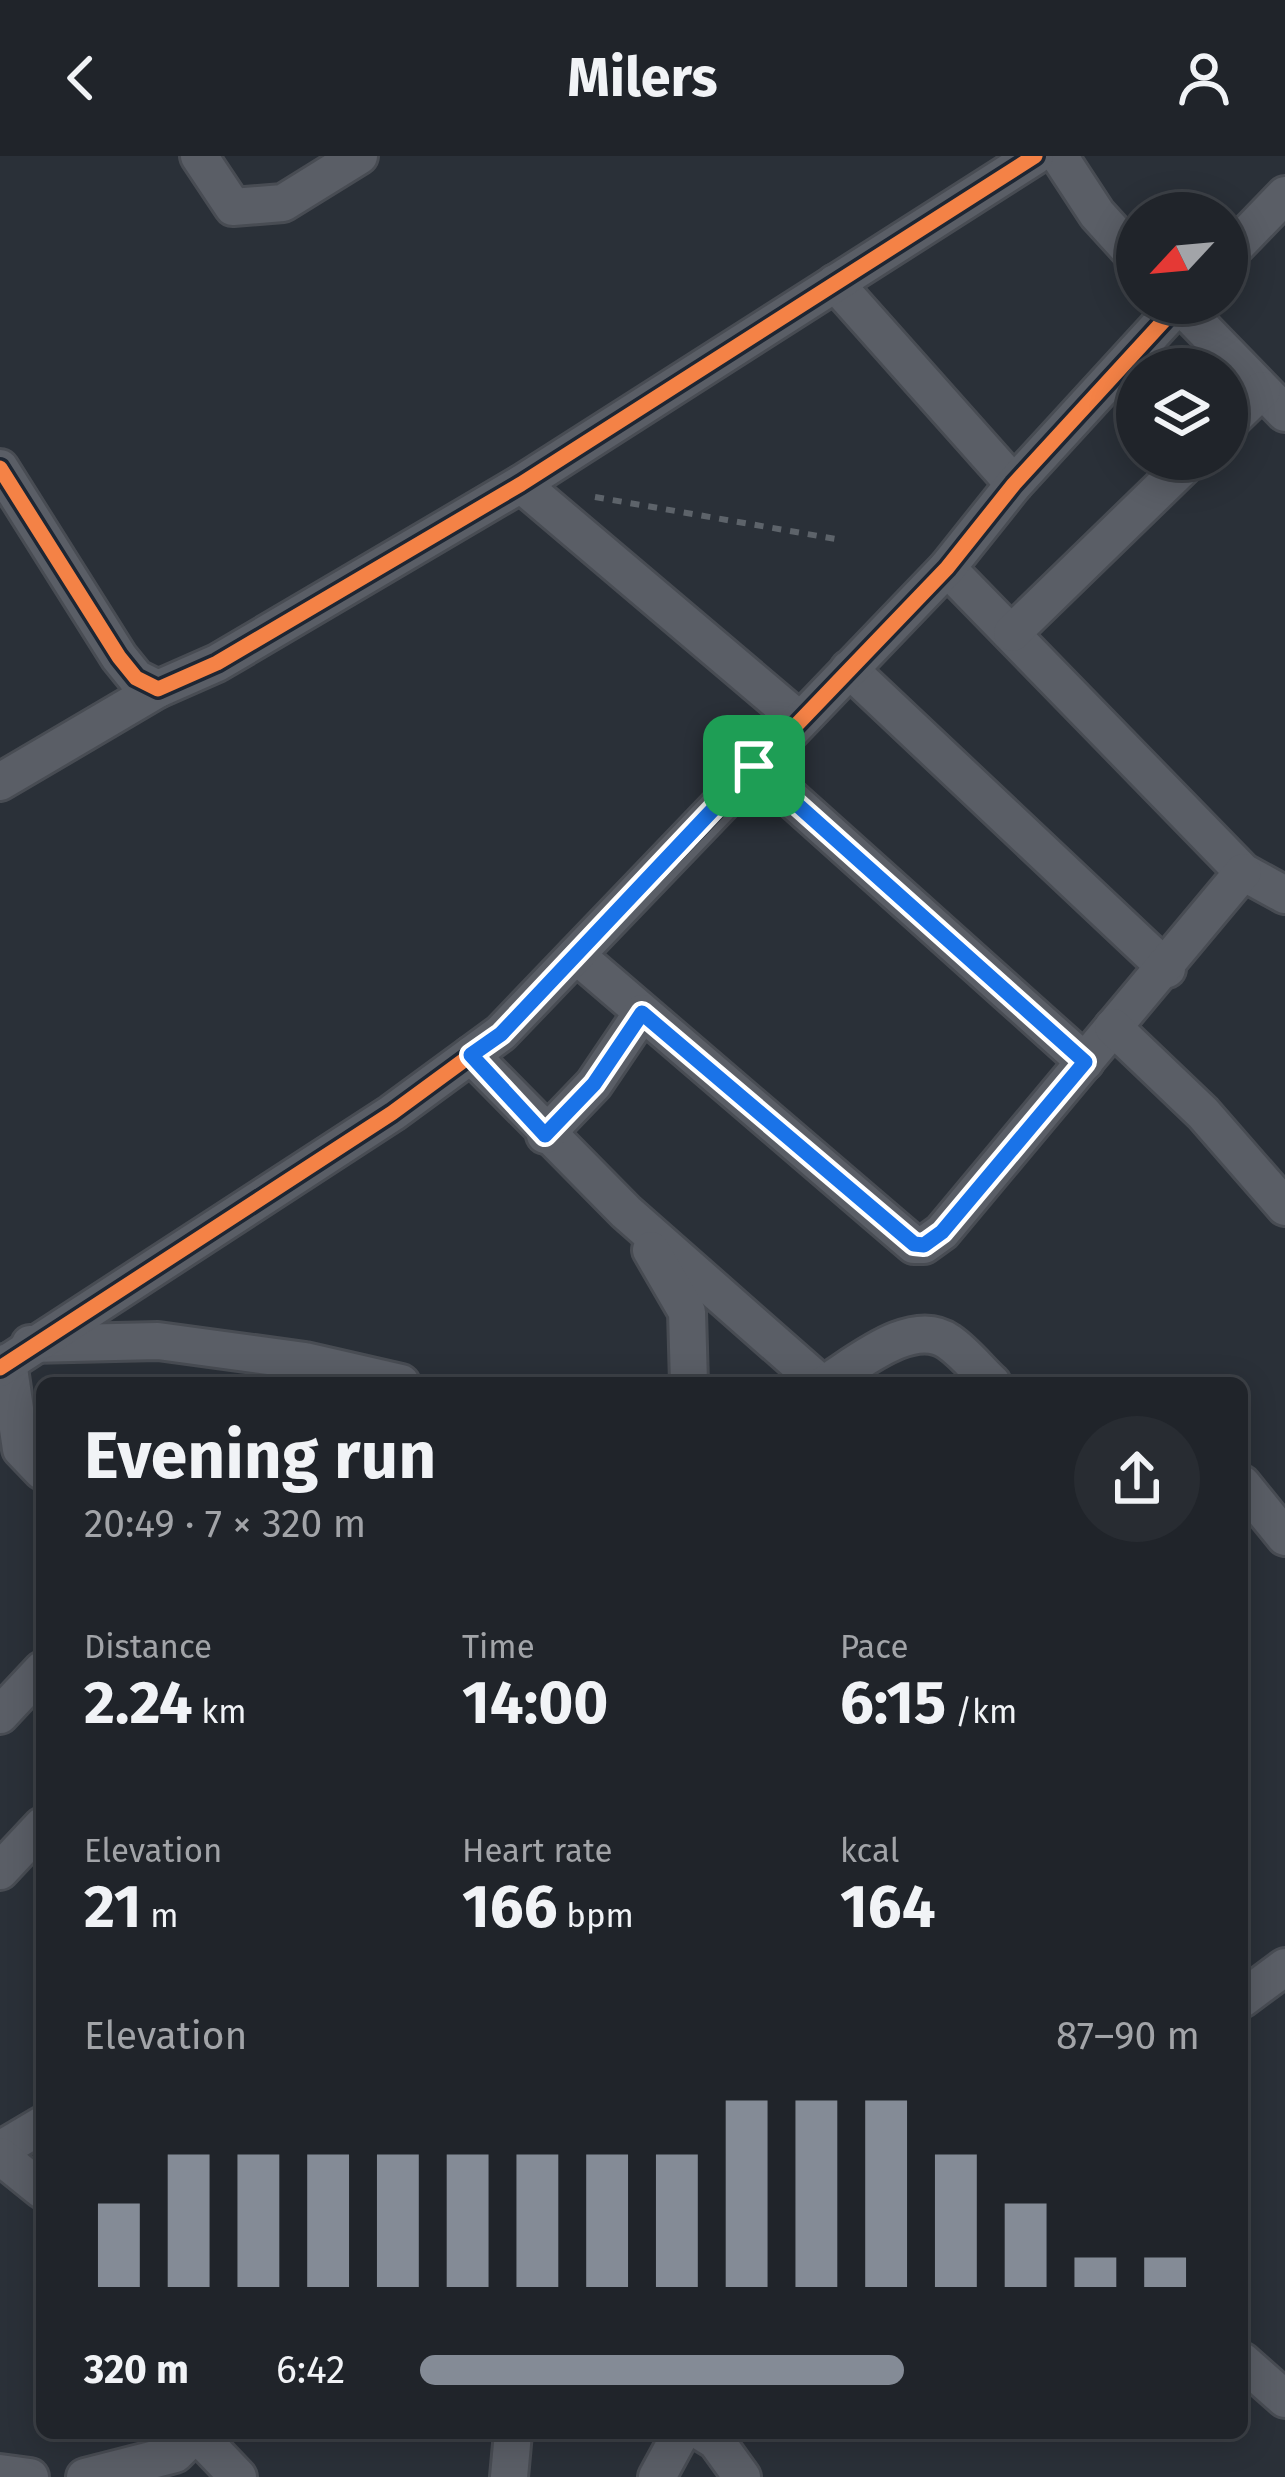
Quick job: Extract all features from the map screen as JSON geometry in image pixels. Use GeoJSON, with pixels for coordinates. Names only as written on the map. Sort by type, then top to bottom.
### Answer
{"type":"FeatureCollection","features":[{"type":"Feature","properties":{"kind":"street"},"geometry":{"type":"LineString","coordinates":[[199,156],[232,207],[283,203],[359,156]]}},
{"type":"Feature","properties":{"kind":"street"},"geometry":{"type":"LineString","coordinates":[[0,782],[158,688],[217,663],[520,484],[1035,156]]}},
{"type":"Feature","properties":{"kind":"street"},"geometry":{"type":"LineString","coordinates":[[1059,156],[1116,235]]}},
{"type":"Feature","properties":{"kind":"street"},"geometry":{"type":"LineString","coordinates":[[1248,233],[1285,195]]}},
{"type":"Feature","properties":{"kind":"street"},"geometry":{"type":"LineString","coordinates":[[835,283],[1014,484]]}},
{"type":"Feature","properties":{"kind":"street"},"geometry":{"type":"LineString","coordinates":[[13,1358],[392,1114],[501,1034],[946,568],[1014,484],[1160,324]]}},
{"type":"Feature","properties":{"kind":"street"},"geometry":{"type":"LineString","coordinates":[[1199,324],[1273,402]]}},
{"type":"Feature","properties":{"kind":"street"},"geometry":{"type":"LineString","coordinates":[[0,467],[119,657],[136,678],[158,688]]}},
{"type":"Feature","properties":{"kind":"street"},"geometry":{"type":"LineString","coordinates":[[1012,633],[1169,480]]}},
{"type":"Feature","properties":{"kind":"street"},"geometry":{"type":"LineString","coordinates":[[520,484],[798,719]]}},
{"type":"Feature","properties":{"kind":"street"},"geometry":{"type":"LineString","coordinates":[[946,568],[1243,872],[1285,894]]}},
{"type":"Feature","properties":{"kind":"street"},"geometry":{"type":"LineString","coordinates":[[849,669],[1167,969]]}},
{"type":"Feature","properties":{"kind":"street"},"geometry":{"type":"LineString","coordinates":[[754,766],[1085,1062]]}},
{"type":"Feature","properties":{"kind":"street"},"geometry":{"type":"LineString","coordinates":[[576,955],[914,1244],[924,1245],[942,1232],[1167,969],[1243,872]]}},
{"type":"Feature","properties":{"kind":"street"},"geometry":{"type":"LineString","coordinates":[[545,1135],[594,1084],[642,1013]]}},
{"type":"Feature","properties":{"kind":"street"},"geometry":{"type":"LineString","coordinates":[[1113,1027],[1203,1113],[1285,1208]]}},
{"type":"Feature","properties":{"kind":"street"},"geometry":{"type":"LineString","coordinates":[[471,1055],[626,1212],[816,1377]]}},
{"type":"Feature","properties":{"kind":"street"},"geometry":{"type":"LineString","coordinates":[[626,1212],[683,1300],[689,1323],[689,1377]]}},
{"type":"Feature","properties":{"kind":"street"},"geometry":{"type":"LineString","coordinates":[[833,1377],[896,1341],[926,1334],[946,1339],[986,1377]]}},
{"type":"Feature","properties":{"kind":"street"},"geometry":{"type":"LineString","coordinates":[[13,1358],[158,1342],[305,1361],[375,1377]]}},
{"type":"Feature","properties":{"kind":"street"},"geometry":{"type":"LineString","coordinates":[[13,1358],[22,1449],[36,1465]]}},
{"type":"Feature","properties":{"kind":"street"},"geometry":{"type":"LineString","coordinates":[[1248,1491],[1285,1537]]}},
{"type":"Feature","properties":{"kind":"street"},"geometry":{"type":"LineString","coordinates":[[0,1715],[36,1676]]}},
{"type":"Feature","properties":{"kind":"street"},"geometry":{"type":"LineString","coordinates":[[0,1871],[36,1832]]}},
{"type":"Feature","properties":{"kind":"street"},"geometry":{"type":"LineString","coordinates":[[36,2130],[0,2153],[36,2185]]}},
{"type":"Feature","properties":{"kind":"street"},"geometry":{"type":"LineString","coordinates":[[1248,2366],[1285,2399]]}},
{"type":"Feature","properties":{"kind":"street"},"geometry":{"type":"LineString","coordinates":[[103,2476],[175,2454],[190,2439]]}},
{"type":"Feature","properties":{"kind":"street"},"geometry":{"type":"LineString","coordinates":[[202,2439],[238,2477]]}},
{"type":"Feature","properties":{"kind":"street"},"geometry":{"type":"LineString","coordinates":[[509,2477],[512,2439]]}},
{"type":"Feature","properties":{"kind":"street"},"geometry":{"type":"LineString","coordinates":[[657,2477],[679,2439]]}},
{"type":"Feature","properties":{"kind":"street"},"geometry":{"type":"LineString","coordinates":[[713,2439],[742,2477]]}},
{"type":"Feature","properties":{"kind":"street"},"geometry":{"type":"LineString","coordinates":[[0,2473],[30,2477]]}},
{"type":"Feature","properties":{"kind":"path"},"geometry":{"type":"LineString","coordinates":[[588,496],[836,539]]}},
{"type":"Feature","properties":{"kind":"cycle path"},"geometry":{"type":"LineString","coordinates":[[0,468],[119,657],[136,678],[158,689],[217,663],[521,484],[1035,156]]}},
{"type":"Feature","properties":{"kind":"cycle path"},"geometry":{"type":"LineString","coordinates":[[0,1368],[392,1113],[501,1033],[947,568],[1014,484],[1161,324]]}},
{"type":"Feature","properties":{"kind":"route"},"geometry":{"type":"LineString","coordinates":[[754,766],[1085,1062],[942,1232],[924,1245],[914,1244],[642,1013],[594,1084],[545,1135],[471,1055],[501,1034],[754,766]]}}]}
